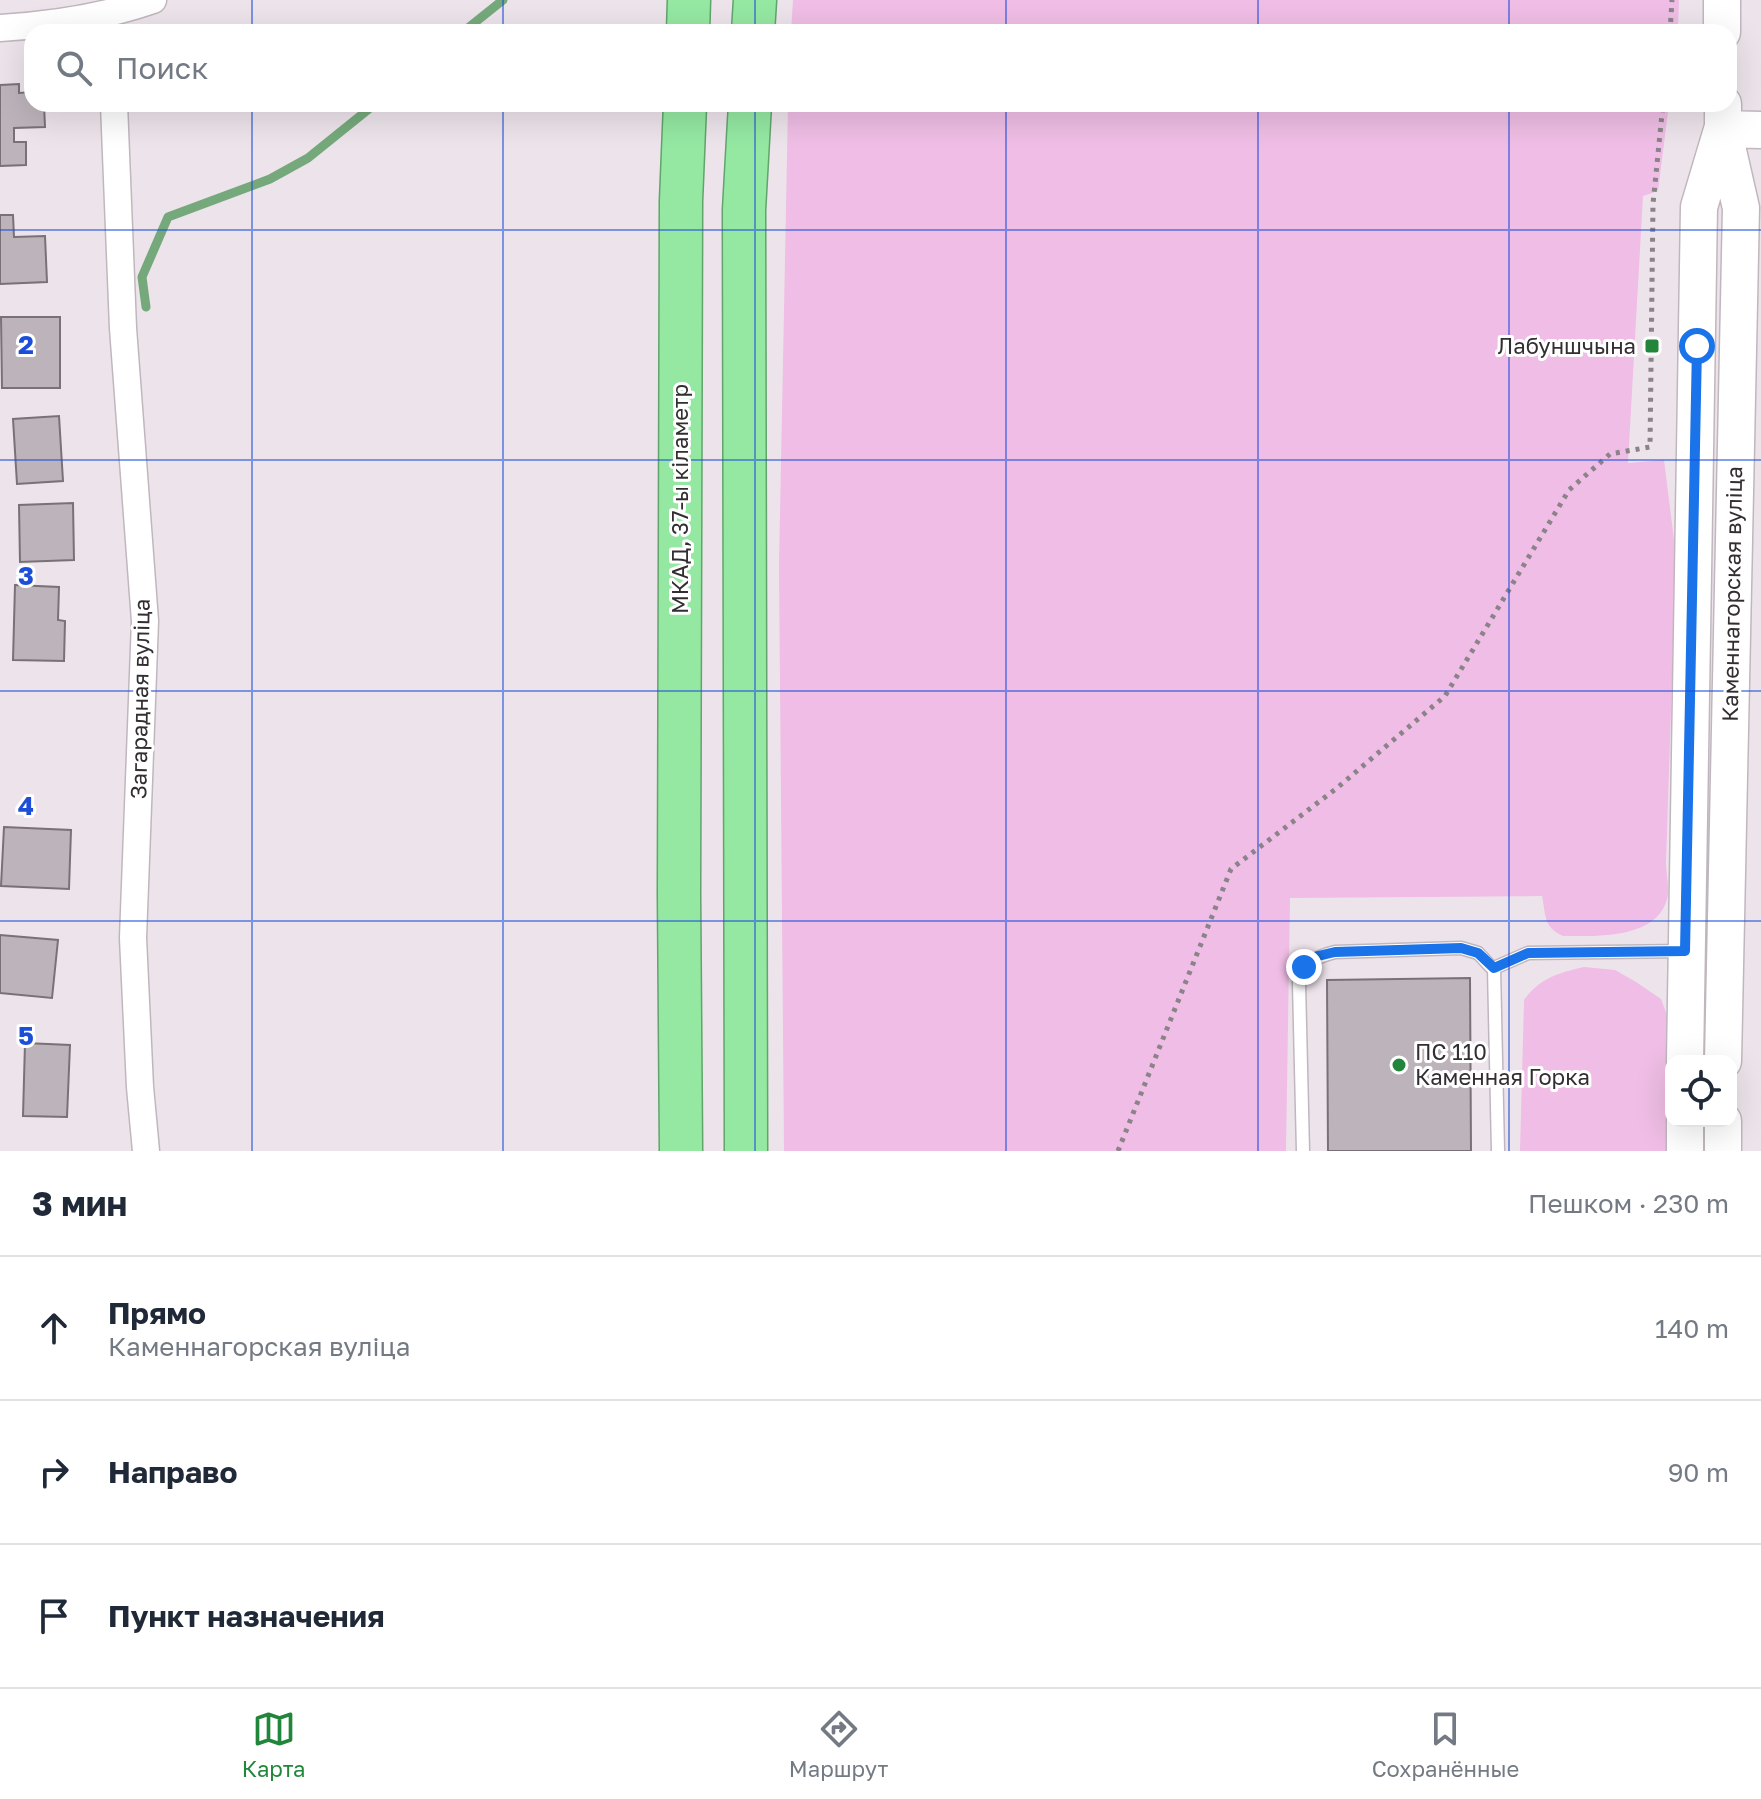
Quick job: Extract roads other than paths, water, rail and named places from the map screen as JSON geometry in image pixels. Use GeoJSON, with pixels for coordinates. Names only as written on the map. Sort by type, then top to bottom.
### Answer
{"type":"FeatureCollection","features":[{"type":"Feature","properties":{"kind":"highway"},"geometry":{"type":"LineString","coordinates":[[688,24],[689,0]]}},
{"type":"Feature","properties":{"kind":"highway"},"geometry":{"type":"LineString","coordinates":[[754,24],[755,0]]}},
{"type":"Feature","properties":{"kind":"highway","name":"МКАД, 37-ы кіламетр"},"geometry":{"type":"LineString","coordinates":[[681,1151],[681,217],[685,112]]}},
{"type":"Feature","properties":{"kind":"highway"},"geometry":{"type":"LineString","coordinates":[[746,1151],[744,210],[750,112]]}},
{"type":"Feature","properties":{"kind":"main road"},"geometry":{"type":"LineString","coordinates":[[1722,0],[1722,24]]}},
{"type":"Feature","properties":{"kind":"main road"},"geometry":{"type":"LineString","coordinates":[[1723,116],[1761,130]]}},
{"type":"Feature","properties":{"kind":"main road","name":"Каменнагорская вуліца"},"geometry":{"type":"LineString","coordinates":[[1685,1055],[1699,207],[1723,116]]}},
{"type":"Feature","properties":{"kind":"main road","name":"Каменнагорская вуліца"},"geometry":{"type":"LineString","coordinates":[[1723,116],[1741,208],[1723,1055]]}},
{"type":"Feature","properties":{"kind":"main road"},"geometry":{"type":"LineString","coordinates":[[1685,1127],[1685,1151]]}},
{"type":"Feature","properties":{"kind":"main road"},"geometry":{"type":"LineString","coordinates":[[1723,1127],[1723,1151]]}},
{"type":"Feature","properties":{"kind":"street"},"geometry":{"type":"LineString","coordinates":[[71,24],[111,22],[153,0]]}},
{"type":"Feature","properties":{"kind":"street"},"geometry":{"type":"LineString","coordinates":[[0,28],[24,26]]}},
{"type":"Feature","properties":{"kind":"street","name":"Загарадная вуліца"},"geometry":{"type":"LineString","coordinates":[[114,112],[123,328],[145,621],[133,938],[146,1151]]}},
{"type":"Feature","properties":{"kind":"lane"},"geometry":{"type":"LineString","coordinates":[[1303,1151],[1299,983],[1304,967],[1318,956],[1335,952],[1461,948],[1478,953],[1494,968],[1498,1151]]}},
{"type":"Feature","properties":{"kind":"lane"},"geometry":{"type":"LineString","coordinates":[[1494,968],[1528,953],[1685,951]]}},
{"type":"Feature","properties":{"kind":"waterway"},"geometry":{"type":"LineString","coordinates":[[473,24],[503,0]]}},
{"type":"Feature","properties":{"kind":"waterway"},"geometry":{"type":"LineString","coordinates":[[146,307],[142,277],[168,217],[270,179],[308,158],[365,112]]}},
{"type":"Feature","properties":{"kind":"place","name":"Лабуншчына"},"geometry":{"type":"Point","coordinates":[1652,346]}},
{"type":"Feature","properties":{"kind":"place","name":"ПС 110 Каменная Горка"},"geometry":{"type":"Point","coordinates":[1399,1065]}}]}
